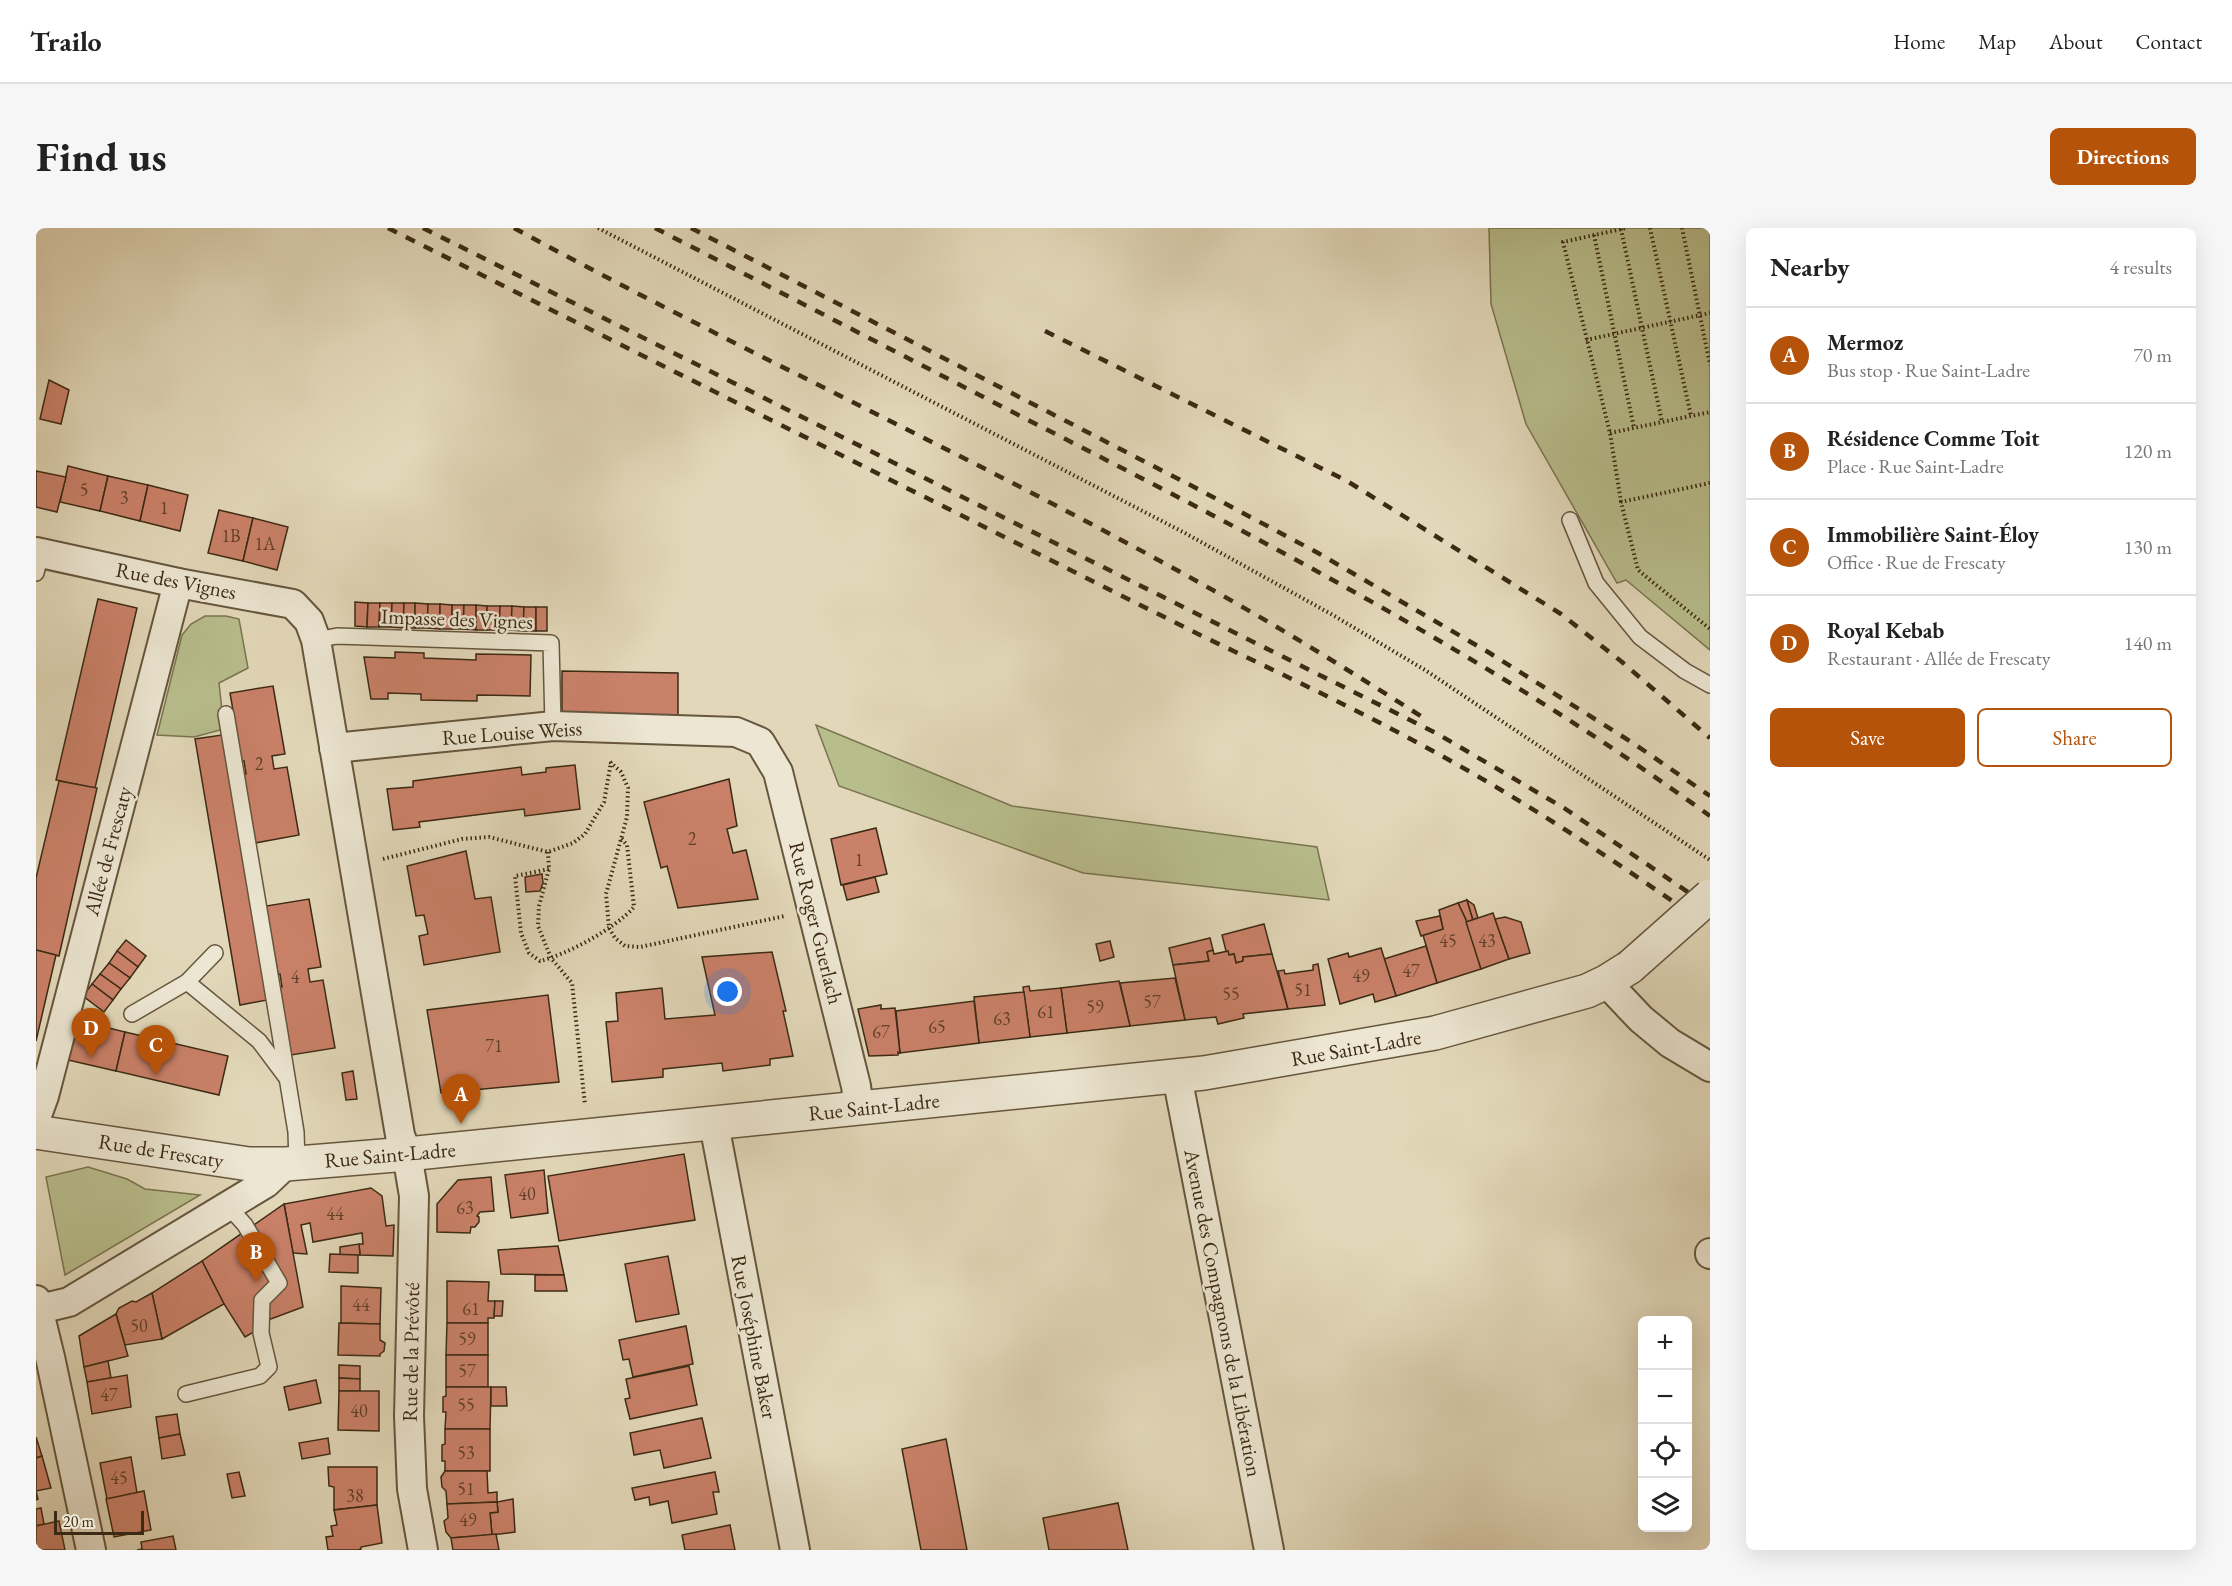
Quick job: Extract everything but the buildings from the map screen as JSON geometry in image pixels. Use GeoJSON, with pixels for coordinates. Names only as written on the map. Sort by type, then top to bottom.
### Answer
{"type":"FeatureCollection","features":[{"type":"Feature","properties":{"kind":"street","name":"Rue des Vignes"},"geometry":{"type":"LineString","coordinates":[[38,559],[293,604],[313,631]]}},
{"type":"Feature","properties":{"kind":"street","name":"Allée de Frescaty"},"geometry":{"type":"LineString","coordinates":[[36,1118],[44,1096],[178,583]]}},
{"type":"Feature","properties":{"kind":"street"},"geometry":{"type":"LineString","coordinates":[[313,631],[400,1136],[407,1154]]}},
{"type":"Feature","properties":{"kind":"street","name":"Rue Louise Weiss"},"geometry":{"type":"LineString","coordinates":[[334,748],[553,726],[736,732],[760,742]]}},
{"type":"Feature","properties":{"kind":"street","name":"Rue Roger Guerlach"},"geometry":{"type":"LineString","coordinates":[[760,742],[778,772],[856,1086],[859,1108]]}},
{"type":"Feature","properties":{"kind":"street","name":"Rue Saint-Ladre"},"geometry":{"type":"LineString","coordinates":[[292,1163],[714,1124],[1177,1076],[1312,1056],[1435,1034],[1587,991],[1618,974],[1710,896]]}},
{"type":"Feature","properties":{"kind":"street"},"geometry":{"type":"LineString","coordinates":[[1618,974],[1641,1019],[1670,1043],[1710,1067]]}},
{"type":"Feature","properties":{"kind":"street","name":"Avenue des Compagnons de la Libération"},"geometry":{"type":"LineString","coordinates":[[1177,1076],[1269,1550]]}},
{"type":"Feature","properties":{"kind":"street","name":"Rue Joséphine Baker"},"geometry":{"type":"LineString","coordinates":[[714,1124],[795,1550]]}},
{"type":"Feature","properties":{"kind":"street","name":"Rue de Frescaty"},"geometry":{"type":"LineString","coordinates":[[36,1132],[249,1164],[292,1163]]}},
{"type":"Feature","properties":{"kind":"street","name":"Rue de la Prévôté"},"geometry":{"type":"LineString","coordinates":[[407,1154],[414,1196],[410,1426],[412,1489],[423,1550]]}},
{"type":"Feature","properties":{"kind":"street"},"geometry":{"type":"LineString","coordinates":[[92,1550],[48,1346],[36,1306],[69,1302],[266,1183],[292,1163]]}},
{"type":"Feature","properties":{"kind":"lane"},"geometry":{"type":"LineString","coordinates":[[1570,520],[1596,583],[1640,637],[1685,671],[1710,685]]}},
{"type":"Feature","properties":{"kind":"lane","name":"Impasse des Vignes"},"geometry":{"type":"LineString","coordinates":[[313,631],[337,636],[551,643],[553,726]]}},
{"type":"Feature","properties":{"kind":"lane"},"geometry":{"type":"LineString","coordinates":[[226,714],[296,1132],[292,1163]]}},
{"type":"Feature","properties":{"kind":"lane"},"geometry":{"type":"LineString","coordinates":[[132,1014],[188,982],[215,953]]}},
{"type":"Feature","properties":{"kind":"lane"},"geometry":{"type":"LineString","coordinates":[[188,982],[259,1041],[287,1078]]}},
{"type":"Feature","properties":{"kind":"lane"},"geometry":{"type":"LineString","coordinates":[[186,1394],[260,1376],[269,1367],[261,1333],[262,1300],[279,1283],[245,1225],[228,1206]]}},
{"type":"Feature","properties":{"kind":"path"},"geometry":{"type":"LineString","coordinates":[[598,228],[1183,532],[1331,614],[1425,670],[1710,860]]}},
{"type":"Feature","properties":{"kind":"path"},"geometry":{"type":"LineString","coordinates":[[1650,228],[1691,416]]}},
{"type":"Feature","properties":{"kind":"path"},"geometry":{"type":"LineString","coordinates":[[1682,228],[1710,365]]}},
{"type":"Feature","properties":{"kind":"path"},"geometry":{"type":"LineString","coordinates":[[1662,422],[1624,229],[1563,242],[1610,433],[1622,502],[1638,570],[1710,629]]}},
{"type":"Feature","properties":{"kind":"path"},"geometry":{"type":"LineString","coordinates":[[1594,235],[1634,428]]}},
{"type":"Feature","properties":{"kind":"path"},"geometry":{"type":"LineString","coordinates":[[1586,340],[1710,313]]}},
{"type":"Feature","properties":{"kind":"path"},"geometry":{"type":"LineString","coordinates":[[1610,433],[1710,412]]}},
{"type":"Feature","properties":{"kind":"path"},"geometry":{"type":"LineString","coordinates":[[1622,502],[1710,483]]}},
{"type":"Feature","properties":{"kind":"path"},"geometry":{"type":"LineString","coordinates":[[354,867],[471,838],[489,837],[548,852],[573,843],[585,834],[604,802],[612,728]]}},
{"type":"Feature","properties":{"kind":"path"},"geometry":{"type":"LineString","coordinates":[[610,762],[621,772],[628,788],[627,817],[606,894],[609,928],[615,938],[625,946],[640,947],[812,910]]}},
{"type":"Feature","properties":{"kind":"path"},"geometry":{"type":"LineString","coordinates":[[549,869],[515,876],[521,933],[529,953],[540,961],[551,958],[609,928],[624,919],[634,907],[627,845],[621,838]]}},
{"type":"Feature","properties":{"kind":"path"},"geometry":{"type":"LineString","coordinates":[[548,852],[549,869],[539,906],[538,926],[551,958],[572,983],[589,1136]]}},
{"type":"Feature","properties":{"kind":"green space"},"geometry":{"type":"Polygon","coordinates":[[[1489,228],[1710,228],[1710,650],[1626,580],[1617,583],[1526,424],[1491,304],[1489,228]]]}},
{"type":"Feature","properties":{"kind":"green space"},"geometry":{"type":"Polygon","coordinates":[[[205,616],[226,616],[239,619],[248,668],[219,683],[224,729],[194,737],[157,735],[182,635],[191,624],[205,616]]]}},
{"type":"Feature","properties":{"kind":"green space"},"geometry":{"type":"Polygon","coordinates":[[[816,725],[1012,806],[1317,847],[1329,900],[1083,873],[839,786],[816,725]]]}},
{"type":"Feature","properties":{"kind":"green space"},"geometry":{"type":"Polygon","coordinates":[[[88,1167],[127,1179],[145,1189],[200,1195],[65,1275],[46,1177],[88,1167]]]}},
{"type":"Feature","properties":{"kind":"railway"},"geometry":{"type":"LineString","coordinates":[[388,228],[1395,731],[1458,765],[1554,823],[1710,927]]}},
{"type":"Feature","properties":{"kind":"railway"},"geometry":{"type":"LineString","coordinates":[[423,228],[1436,733],[1564,808],[1710,907]]}},
{"type":"Feature","properties":{"kind":"railway"},"geometry":{"type":"LineString","coordinates":[[514,228],[601,275],[1131,545],[1271,624],[1427,720]]}},
{"type":"Feature","properties":{"kind":"railway"},"geometry":{"type":"LineString","coordinates":[[655,228],[1203,510],[1376,604],[1546,705],[1629,759],[1710,816]]}},
{"type":"Feature","properties":{"kind":"railway"},"geometry":{"type":"LineString","coordinates":[[691,228],[1318,553],[1488,652],[1633,743],[1710,796]]}},
{"type":"Feature","properties":{"kind":"railway"},"geometry":{"type":"LineString","coordinates":[[1045,331],[1347,481],[1561,614],[1622,662],[1710,738]]}},
{"type":"Feature","properties":{"kind":"place","name":"Royal Kebab"},"geometry":{"type":"Point","coordinates":[91,1058]}},
{"type":"Feature","properties":{"kind":"place","name":"Immobilière Saint-Éloy"},"geometry":{"type":"Point","coordinates":[156,1075]}},
{"type":"Feature","properties":{"kind":"place","name":"Mermoz"},"geometry":{"type":"Point","coordinates":[461,1124]}},
{"type":"Feature","properties":{"kind":"place","name":"Résidence Comme Toit"},"geometry":{"type":"Point","coordinates":[256,1282]}}]}
